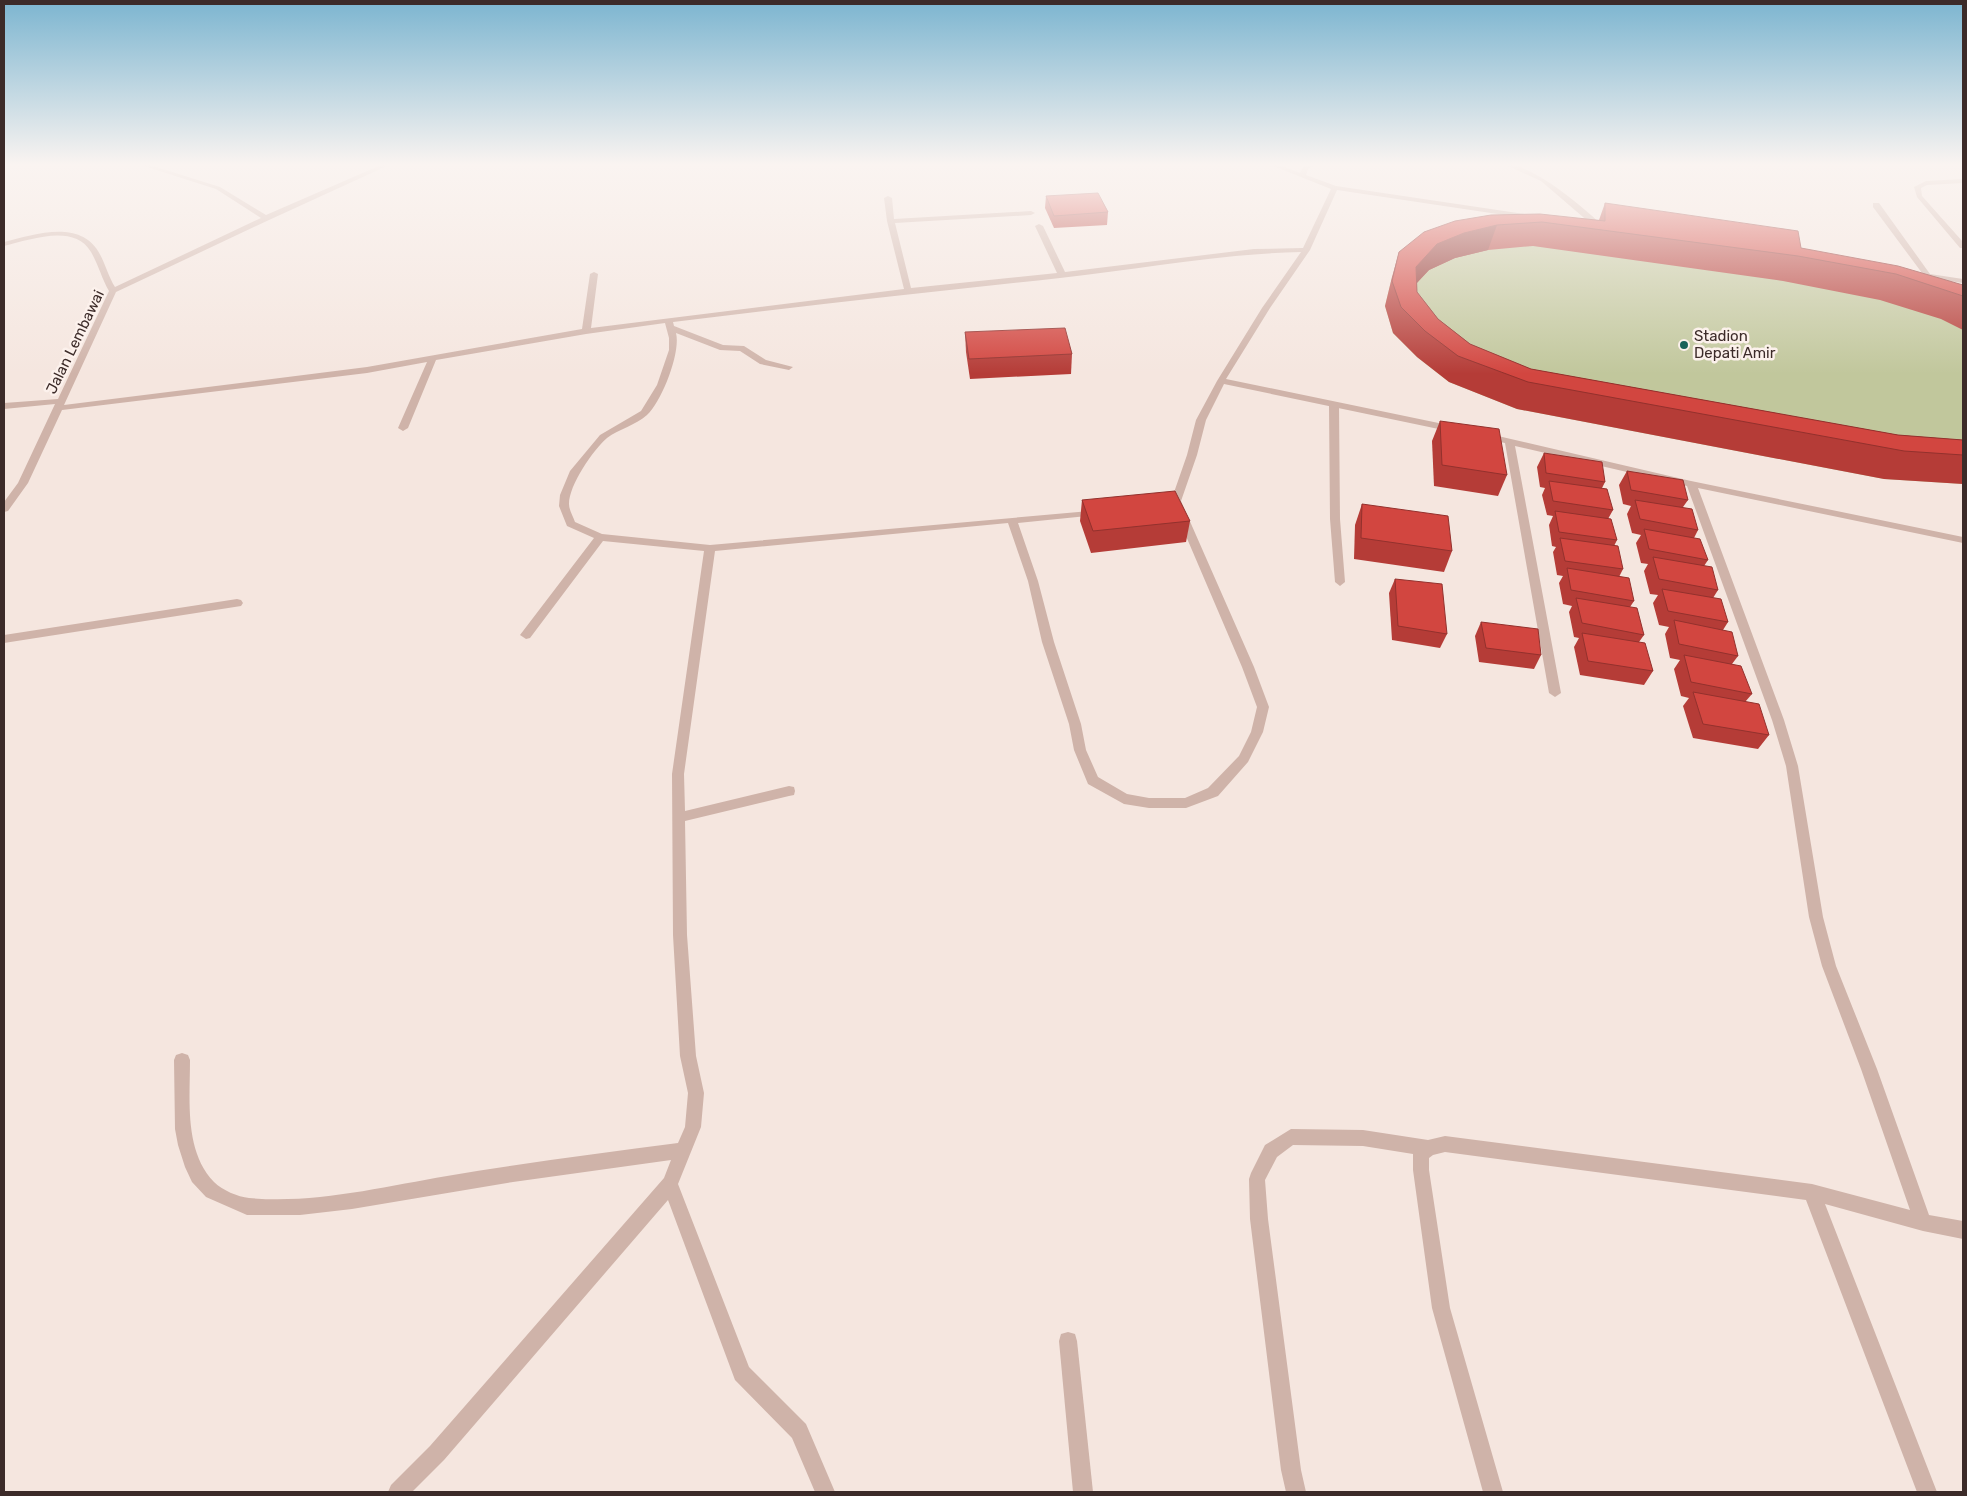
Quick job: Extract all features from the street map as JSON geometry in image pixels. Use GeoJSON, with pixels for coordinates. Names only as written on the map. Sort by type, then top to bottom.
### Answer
{"type":"FeatureCollection","features":[{"type":"Feature","properties":{"kind":"street"},"geometry":{"type":"LineString","coordinates":[[4,244],[48,235]]}},
{"type":"Feature","properties":{"kind":"street"},"geometry":{"type":"LineString","coordinates":[[73,235],[80,237],[94,250],[107,282],[113,291]]}},
{"type":"Feature","properties":{"kind":"street","name":"Jalan Lembawai"},"geometry":{"type":"LineString","coordinates":[[4,509],[23,483],[113,291],[231,235]]}},
{"type":"Feature","properties":{"kind":"street"},"geometry":{"type":"LineString","coordinates":[[894,235],[908,291]]}},
{"type":"Feature","properties":{"kind":"street"},"geometry":{"type":"LineString","coordinates":[[1042,235],[1062,275]]}},
{"type":"Feature","properties":{"kind":"street"},"geometry":{"type":"LineString","coordinates":[[1012,520],[1033,581],[1048,642],[1075,724],[1080,750],[1093,780],[1124,799],[1149,803],[1186,803],[1213,792],[1244,759],[1257,732],[1262,707],[1248,667],[1171,502],[1192,455],[1201,420],[1221,382],[1266,308],[1306,250],[1313,235]]}},
{"type":"Feature","properties":{"kind":"street"},"geometry":{"type":"LineString","coordinates":[[1898,235],[1928,276]]}},
{"type":"Feature","properties":{"kind":"street"},"geometry":{"type":"LineString","coordinates":[[1953,235],[1963,246]]}},
{"type":"Feature","properties":{"kind":"street"},"geometry":{"type":"LineString","coordinates":[[4,406],[60,405],[255,385],[432,360],[586,331],[670,324],[908,291],[1062,275],[1254,251],[1306,250]]}},
{"type":"Feature","properties":{"kind":"street"},"geometry":{"type":"LineString","coordinates":[[586,331],[594,274]]}},
{"type":"Feature","properties":{"kind":"street"},"geometry":{"type":"LineString","coordinates":[[1919,275],[1963,281]]}},
{"type":"Feature","properties":{"kind":"street"},"geometry":{"type":"LineString","coordinates":[[670,324],[709,344],[723,348],[741,348],[763,362],[789,367]]}},
{"type":"Feature","properties":{"kind":"street"},"geometry":{"type":"LineString","coordinates":[[670,324],[673,350],[661,385],[644,412],[603,437],[575,471],[565,495],[564,506],[571,524],[600,537],[710,548],[1110,511]]}},
{"type":"Feature","properties":{"kind":"street"},"geometry":{"type":"LineString","coordinates":[[403,428],[432,360]]}},
{"type":"Feature","properties":{"kind":"street"},"geometry":{"type":"LineString","coordinates":[[1221,382],[1509,441],[1690,484],[1963,540]]}},
{"type":"Feature","properties":{"kind":"street"},"geometry":{"type":"LineString","coordinates":[[1334,405],[1336,519],[1340,582]]}},
{"type":"Feature","properties":{"kind":"street"},"geometry":{"type":"LineString","coordinates":[[1509,441],[1555,693]]}},
{"type":"Feature","properties":{"kind":"street"},"geometry":{"type":"LineString","coordinates":[[1690,484],[1778,720],[1792,766],[1816,917],[1829,966],[1923,1222]]}},
{"type":"Feature","properties":{"kind":"street"},"geometry":{"type":"LineString","coordinates":[[526,635],[600,537]]}},
{"type":"Feature","properties":{"kind":"street"},"geometry":{"type":"LineString","coordinates":[[398,1492],[437,1453],[670,1184],[693,1127],[696,1092],[687,1047],[680,935],[678,774],[710,548]]}},
{"type":"Feature","properties":{"kind":"street"},"geometry":{"type":"LineString","coordinates":[[4,639],[237,603]]}},
{"type":"Feature","properties":{"kind":"street"},"geometry":{"type":"LineString","coordinates":[[678,818],[789,790]]}},
{"type":"Feature","properties":{"kind":"street"},"geometry":{"type":"LineString","coordinates":[[182,1060],[184,1138],[192,1166],[210,1191],[244,1206],[294,1206],[351,1200],[532,1171],[684,1150]]}},
{"type":"Feature","properties":{"kind":"street"},"geometry":{"type":"LineString","coordinates":[[1296,1492],[1291,1470],[1259,1219],[1257,1179],[1271,1151],[1291,1138],[1363,1138],[1428,1148],[1445,1144],[1812,1192],[1923,1222],[1963,1230]]}},
{"type":"Feature","properties":{"kind":"street"},"geometry":{"type":"LineString","coordinates":[[1428,1148],[1421,1156],[1421,1170],[1441,1308],[1493,1492]]}},
{"type":"Feature","properties":{"kind":"street"},"geometry":{"type":"LineString","coordinates":[[670,1184],[742,1373],[798,1431],[824,1492]]}},
{"type":"Feature","properties":{"kind":"street"},"geometry":{"type":"LineString","coordinates":[[1812,1192],[1927,1492]]}},
{"type":"Feature","properties":{"kind":"street"},"geometry":{"type":"LineString","coordinates":[[1068,1341],[1083,1492]]}},
{"type":"Feature","properties":{"kind":"green space","name":"Stadion Depati Amir"},"geometry":{"type":"Polygon","coordinates":[[[1553,235],[1623,235],[1963,318],[1963,484],[1884,479],[1517,409],[1449,382],[1417,357],[1393,333],[1385,306],[1392,277],[1416,257],[1553,235]]]}},
{"type":"Feature","properties":{"kind":"building"},"geometry":{"type":"Polygon","coordinates":[[[1420,235],[1460,235],[1437,244],[1416,267],[1417,292],[1438,319],[1470,344],[1531,369],[1898,435],[1963,440],[1963,455],[1904,451],[1528,382],[1458,356],[1425,331],[1401,307],[1392,281],[1399,252],[1420,235]]]}},
{"type":"Feature","properties":{"kind":"building"},"geometry":{"type":"Polygon","coordinates":[[[1638,235],[1799,235],[1801,248],[1898,266],[1963,285],[1963,296],[1896,274],[1798,256],[1638,235]]]}},
{"type":"Feature","properties":{"kind":"building"},"geometry":{"type":"Polygon","coordinates":[[[1065,328],[1072,354],[969,359],[965,332],[1065,328]]]}},
{"type":"Feature","properties":{"kind":"building"},"geometry":{"type":"Polygon","coordinates":[[[1440,421],[1499,429],[1507,475],[1442,465],[1440,421]]]}},
{"type":"Feature","properties":{"kind":"building"},"geometry":{"type":"Polygon","coordinates":[[[1544,453],[1602,462],[1605,482],[1546,473],[1544,453]]]}},
{"type":"Feature","properties":{"kind":"building"},"geometry":{"type":"Polygon","coordinates":[[[1627,471],[1683,480],[1688,500],[1631,490],[1627,471]]]}},
{"type":"Feature","properties":{"kind":"building"},"geometry":{"type":"Polygon","coordinates":[[[1549,481],[1607,489],[1613,510],[1553,501],[1549,481]]]}},
{"type":"Feature","properties":{"kind":"building"},"geometry":{"type":"Polygon","coordinates":[[[1175,491],[1190,521],[1093,531],[1082,500],[1175,491]]]}},
{"type":"Feature","properties":{"kind":"building"},"geometry":{"type":"Polygon","coordinates":[[[1635,500],[1692,509],[1698,530],[1640,519],[1635,500]]]}},
{"type":"Feature","properties":{"kind":"building"},"geometry":{"type":"Polygon","coordinates":[[[1362,504],[1448,516],[1452,551],[1361,538],[1362,504]]]}},
{"type":"Feature","properties":{"kind":"building"},"geometry":{"type":"Polygon","coordinates":[[[1555,511],[1611,519],[1617,540],[1559,532],[1555,511]]]}},
{"type":"Feature","properties":{"kind":"building"},"geometry":{"type":"Polygon","coordinates":[[[1644,529],[1700,539],[1708,560],[1649,549],[1644,529]]]}},
{"type":"Feature","properties":{"kind":"building"},"geometry":{"type":"Polygon","coordinates":[[[1560,538],[1618,546],[1623,569],[1565,561],[1560,538]]]}},
{"type":"Feature","properties":{"kind":"building"},"geometry":{"type":"Polygon","coordinates":[[[1653,557],[1712,567],[1718,590],[1659,579],[1653,557]]]}},
{"type":"Feature","properties":{"kind":"building"},"geometry":{"type":"Polygon","coordinates":[[[1567,568],[1629,578],[1634,601],[1571,590],[1567,568]]]}},
{"type":"Feature","properties":{"kind":"building"},"geometry":{"type":"Polygon","coordinates":[[[1395,579],[1442,584],[1447,634],[1398,626],[1395,579]]]}},
{"type":"Feature","properties":{"kind":"building"},"geometry":{"type":"Polygon","coordinates":[[[1662,589],[1721,599],[1728,622],[1668,611],[1662,589]]]}},
{"type":"Feature","properties":{"kind":"building"},"geometry":{"type":"Polygon","coordinates":[[[1576,598],[1637,608],[1644,635],[1582,623],[1576,598]]]}},
{"type":"Feature","properties":{"kind":"building"},"geometry":{"type":"Polygon","coordinates":[[[1674,620],[1732,632],[1738,656],[1679,644],[1674,620]]]}},
{"type":"Feature","properties":{"kind":"building"},"geometry":{"type":"Polygon","coordinates":[[[1481,622],[1538,629],[1541,655],[1486,648],[1481,622]]]}},
{"type":"Feature","properties":{"kind":"building"},"geometry":{"type":"Polygon","coordinates":[[[1582,633],[1645,643],[1653,671],[1588,661],[1582,633]]]}},
{"type":"Feature","properties":{"kind":"building"},"geometry":{"type":"Polygon","coordinates":[[[1684,655],[1741,666],[1752,694],[1691,682],[1684,655]]]}},
{"type":"Feature","properties":{"kind":"building"},"geometry":{"type":"Polygon","coordinates":[[[1693,692],[1759,704],[1769,735],[1703,724],[1693,692]]]}},
{"type":"Feature","properties":{"kind":"place","name":"Stadion Depati Amir"},"geometry":{"type":"Point","coordinates":[1684,345]}}]}
